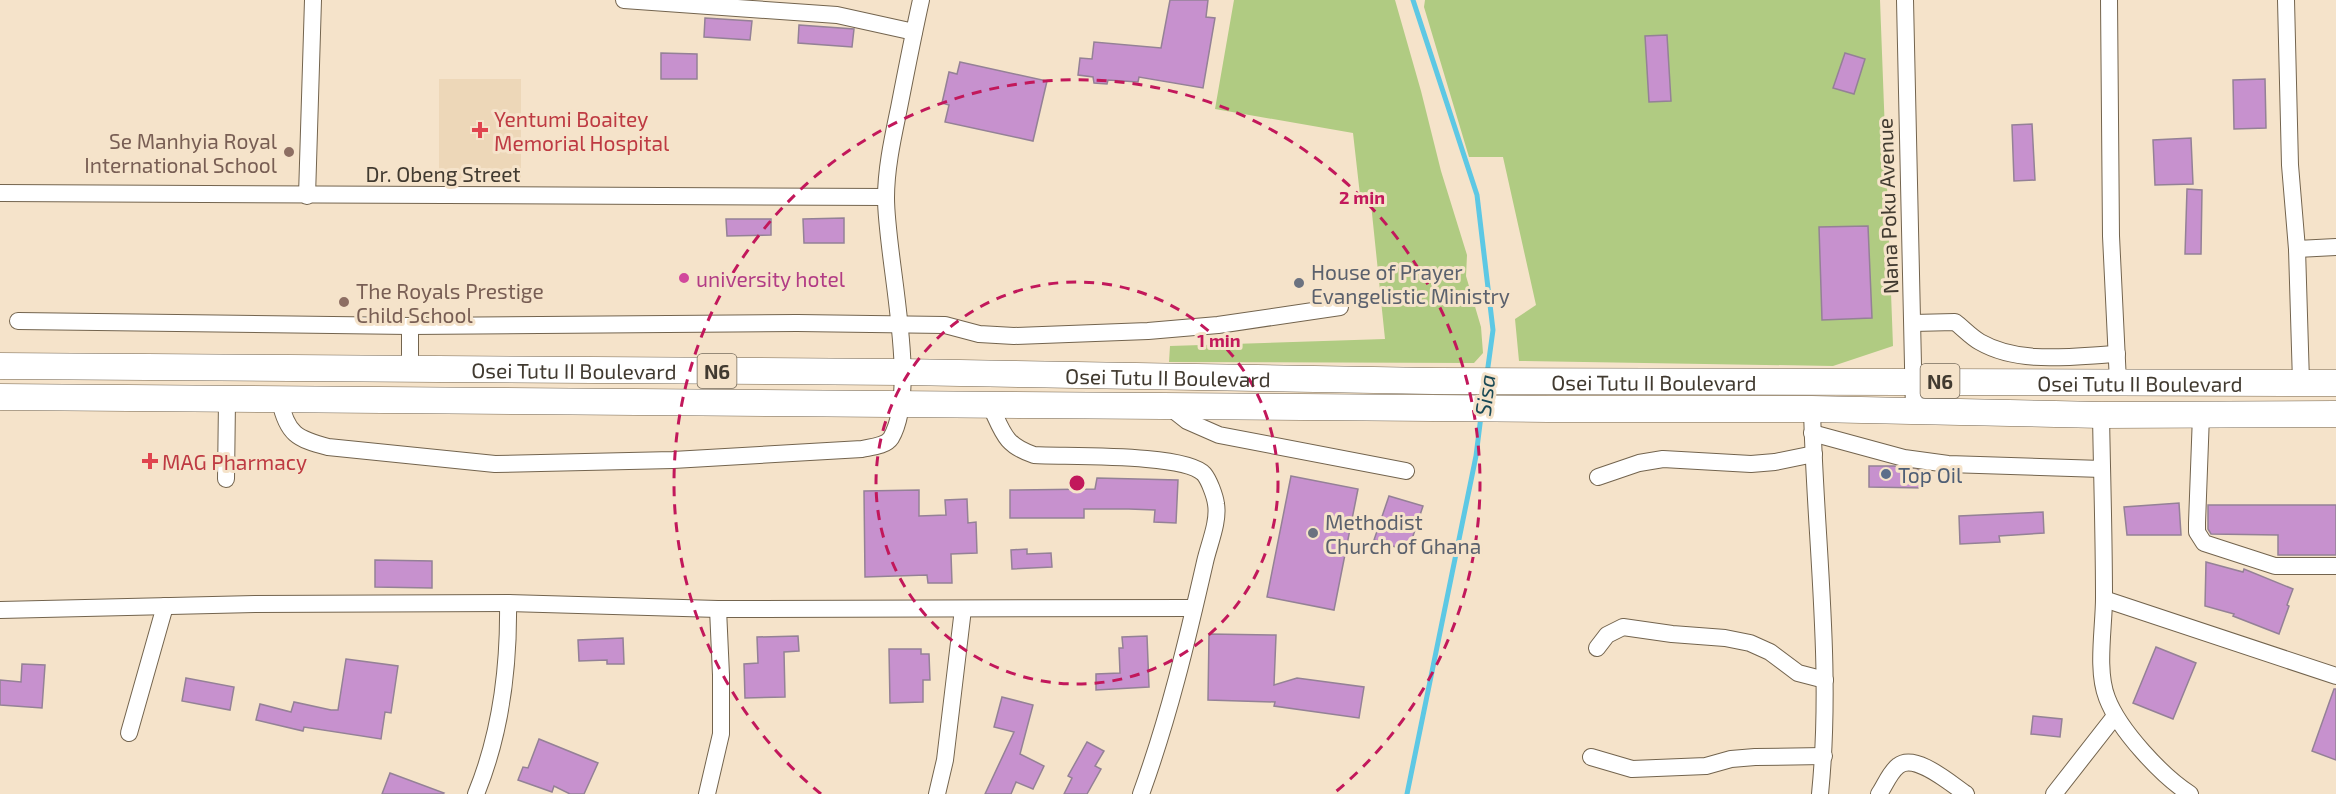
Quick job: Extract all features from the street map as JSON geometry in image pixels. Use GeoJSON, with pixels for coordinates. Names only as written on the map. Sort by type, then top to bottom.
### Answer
{"type":"FeatureCollection","features":[{"type":"Feature","properties":{"kind":"highway","name":"Osei Tutu II Boulevard"},"geometry":{"type":"LineString","coordinates":[[0,366],[902,372],[1543,382],[2336,383]]}},
{"type":"Feature","properties":{"kind":"highway","name":"Osei Tutu II Boulevard"},"geometry":{"type":"LineString","coordinates":[[0,398],[1428,407],[1548,409],[1812,421],[1914,411],[2101,415],[2336,414]]}},
{"type":"Feature","properties":{"kind":"street"},"geometry":{"type":"LineString","coordinates":[[307,195],[313,0]]}},
{"type":"Feature","properties":{"kind":"street"},"geometry":{"type":"LineString","coordinates":[[624,0],[837,15],[914,33]]}},
{"type":"Feature","properties":{"kind":"street"},"geometry":{"type":"LineString","coordinates":[[279,401],[288,426],[304,440],[328,447],[495,464],[673,460],[862,449],[878,446],[890,439],[901,405],[902,372],[900,326],[886,197],[891,147],[921,0]]}},
{"type":"Feature","properties":{"kind":"street","name":"Nana Poku Avenue"},"geometry":{"type":"LineString","coordinates":[[1905,0],[1914,411]]}},
{"type":"Feature","properties":{"kind":"street"},"geometry":{"type":"LineString","coordinates":[[2109,0],[2111,236],[2118,382]]}},
{"type":"Feature","properties":{"kind":"street"},"geometry":{"type":"LineString","coordinates":[[2286,0],[2290,165],[2297,249],[2301,382]]}},
{"type":"Feature","properties":{"kind":"street","name":"Dr. Obeng Street"},"geometry":{"type":"LineString","coordinates":[[0,193],[886,197]]}},
{"type":"Feature","properties":{"kind":"street"},"geometry":{"type":"LineString","coordinates":[[2297,249],[2336,247]]}},
{"type":"Feature","properties":{"kind":"street"},"geometry":{"type":"LineString","coordinates":[[18,321],[410,326],[797,323],[945,325],[979,334],[1014,336],[1148,331],[1218,325],[1340,307]]}},
{"type":"Feature","properties":{"kind":"street"},"geometry":{"type":"LineString","coordinates":[[1913,323],[1950,320],[1978,341],[2000,351],[2032,356],[2117,354]]}},
{"type":"Feature","properties":{"kind":"street"},"geometry":{"type":"LineString","coordinates":[[410,326],[410,369]]}},
{"type":"Feature","properties":{"kind":"street"},"geometry":{"type":"LineString","coordinates":[[226,479],[227,400]]}},
{"type":"Feature","properties":{"kind":"street"},"geometry":{"type":"LineString","coordinates":[[990,405],[1005,437],[1016,449],[1034,455],[1148,459],[1187,465],[1204,474],[1216,504],[1215,520],[1163,733],[1141,794]]}},
{"type":"Feature","properties":{"kind":"street"},"geometry":{"type":"LineString","coordinates":[[1168,406],[1187,422],[1219,435],[1406,471]]}},
{"type":"Feature","properties":{"kind":"street"},"geometry":{"type":"LineString","coordinates":[[2101,415],[2104,599],[2102,673],[2106,697],[2115,716],[2155,765],[2190,794]]}},
{"type":"Feature","properties":{"kind":"street"},"geometry":{"type":"LineString","coordinates":[[2201,415],[2197,523],[2200,539],[2204,543],[2274,566],[2336,566]]}},
{"type":"Feature","properties":{"kind":"street"},"geometry":{"type":"LineString","coordinates":[[1820,794],[1824,756],[1824,616],[1812,421],[1904,458],[1948,464],[2102,469]]}},
{"type":"Feature","properties":{"kind":"street"},"geometry":{"type":"LineString","coordinates":[[1598,477],[1639,463],[1663,459],[1751,464],[1775,462],[1814,453]]}},
{"type":"Feature","properties":{"kind":"street"},"geometry":{"type":"LineString","coordinates":[[2104,599],[2336,676]]}},
{"type":"Feature","properties":{"kind":"street"},"geometry":{"type":"LineString","coordinates":[[0,610],[255,604],[508,603],[718,609],[1194,608]]}},
{"type":"Feature","properties":{"kind":"street"},"geometry":{"type":"LineString","coordinates":[[476,794],[489,763],[503,702],[508,647],[508,603]]}},
{"type":"Feature","properties":{"kind":"street"},"geometry":{"type":"LineString","coordinates":[[129,733],[165,606]]}},
{"type":"Feature","properties":{"kind":"street"},"geometry":{"type":"LineString","coordinates":[[707,794],[721,734],[718,609]]}},
{"type":"Feature","properties":{"kind":"street"},"geometry":{"type":"LineString","coordinates":[[937,794],[945,760],[963,609]]}},
{"type":"Feature","properties":{"kind":"street"},"geometry":{"type":"LineString","coordinates":[[1597,648],[1607,635],[1623,627],[1725,638],[1750,643],[1770,652],[1798,674],[1825,680]]}},
{"type":"Feature","properties":{"kind":"street"},"geometry":{"type":"LineString","coordinates":[[2054,794],[2115,716]]}},
{"type":"Feature","properties":{"kind":"street"},"geometry":{"type":"LineString","coordinates":[[1591,757],[1632,769],[1706,766],[1731,759],[1755,757],[1824,756]]}},
{"type":"Feature","properties":{"kind":"street"},"geometry":{"type":"LineString","coordinates":[[1879,794],[1896,767],[1903,762],[1918,762],[1966,794]]}},
{"type":"Feature","properties":{"kind":"shaded area","name":"Yentumi Boaitey Memorial Hospital"},"geometry":{"type":"Polygon","coordinates":[[[439,79],[521,79],[521,181],[439,181],[439,79]]]}},
{"type":"Feature","properties":{"kind":"green space"},"geometry":{"type":"Polygon","coordinates":[[[1234,0],[1395,0],[1441,171],[1467,255],[1466,276],[1481,327],[1483,353],[1474,363],[1169,362],[1170,346],[1385,339],[1370,194],[1360,195],[1353,133],[1215,109],[1234,0]]]}},
{"type":"Feature","properties":{"kind":"green space"},"geometry":{"type":"Polygon","coordinates":[[[1425,0],[1880,0],[1893,346],[1833,366],[1519,361],[1515,319],[1536,305],[1503,157],[1469,157],[1424,7],[1425,0]]]}},
{"type":"Feature","properties":{"kind":"building"},"geometry":{"type":"Polygon","coordinates":[[[1170,0],[1208,0],[1206,17],[1215,18],[1203,88],[1139,77],[1138,82],[1108,80],[1107,84],[1094,83],[1093,77],[1078,75],[1080,58],[1092,59],[1094,42],[1161,48],[1170,0]]]}},
{"type":"Feature","properties":{"kind":"building"},"geometry":{"type":"Polygon","coordinates":[[[705,18],[752,21],[750,40],[704,37],[705,18]]]}},
{"type":"Feature","properties":{"kind":"building"},"geometry":{"type":"Polygon","coordinates":[[[799,25],[854,29],[852,47],[798,43],[799,25]]]}},
{"type":"Feature","properties":{"kind":"building"},"geometry":{"type":"Polygon","coordinates":[[[1667,35],[1671,101],[1649,102],[1645,36],[1667,35]]]}},
{"type":"Feature","properties":{"kind":"building"},"geometry":{"type":"Polygon","coordinates":[[[661,53],[697,54],[697,79],[661,79],[661,53]]]}},
{"type":"Feature","properties":{"kind":"building"},"geometry":{"type":"Polygon","coordinates":[[[1845,53],[1865,59],[1854,94],[1833,88],[1845,53]]]}},
{"type":"Feature","properties":{"kind":"building"},"geometry":{"type":"Polygon","coordinates":[[[960,62],[1047,81],[1033,141],[945,122],[949,105],[942,103],[949,72],[957,74],[960,62]]]}},
{"type":"Feature","properties":{"kind":"building"},"geometry":{"type":"Polygon","coordinates":[[[2265,79],[2266,128],[2234,129],[2233,80],[2265,79]]]}},
{"type":"Feature","properties":{"kind":"building"},"geometry":{"type":"Polygon","coordinates":[[[2032,124],[2035,180],[2014,181],[2012,125],[2032,124]]]}},
{"type":"Feature","properties":{"kind":"building"},"geometry":{"type":"Polygon","coordinates":[[[2191,138],[2193,184],[2155,185],[2153,140],[2191,138]]]}},
{"type":"Feature","properties":{"kind":"building"},"geometry":{"type":"Polygon","coordinates":[[[2187,189],[2202,190],[2201,254],[2185,254],[2187,189]]]}},
{"type":"Feature","properties":{"kind":"building"},"geometry":{"type":"Polygon","coordinates":[[[844,218],[844,243],[804,243],[803,219],[844,218]]]}},
{"type":"Feature","properties":{"kind":"building"},"geometry":{"type":"Polygon","coordinates":[[[726,219],[771,219],[771,235],[727,236],[726,219]]]}},
{"type":"Feature","properties":{"kind":"building"},"geometry":{"type":"Polygon","coordinates":[[[1868,226],[1872,318],[1822,320],[1819,227],[1868,226]]]}},
{"type":"Feature","properties":{"kind":"building"},"geometry":{"type":"Polygon","coordinates":[[[1869,466],[1894,466],[1924,471],[1924,488],[1869,487],[1869,466]]]}},
{"type":"Feature","properties":{"kind":"building"},"geometry":{"type":"Polygon","coordinates":[[[1291,476],[1358,489],[1334,610],[1267,597],[1291,476]]]}},
{"type":"Feature","properties":{"kind":"building"},"geometry":{"type":"Polygon","coordinates":[[[1097,478],[1178,480],[1176,523],[1154,522],[1155,510],[1129,509],[1084,509],[1084,518],[1010,518],[1010,490],[1095,489],[1097,478]]]}},
{"type":"Feature","properties":{"kind":"building"},"geometry":{"type":"Polygon","coordinates":[[[919,490],[919,516],[946,515],[945,500],[967,499],[968,523],[976,522],[977,553],[951,554],[952,583],[928,583],[927,575],[865,577],[864,491],[919,490]]]}},
{"type":"Feature","properties":{"kind":"building"},"geometry":{"type":"Polygon","coordinates":[[[1389,496],[1423,506],[1408,551],[1374,540],[1389,496]]]}},
{"type":"Feature","properties":{"kind":"building"},"geometry":{"type":"Polygon","coordinates":[[[2179,503],[2181,535],[2127,535],[2124,507],[2179,503]]]}},
{"type":"Feature","properties":{"kind":"building"},"geometry":{"type":"Polygon","coordinates":[[[2208,505],[2336,505],[2336,555],[2278,555],[2278,535],[2211,534],[2208,529],[2208,505]]]}},
{"type":"Feature","properties":{"kind":"building"},"geometry":{"type":"Polygon","coordinates":[[[2043,512],[2044,533],[1999,536],[2000,542],[1960,544],[1959,516],[2043,512]]]}},
{"type":"Feature","properties":{"kind":"building"},"geometry":{"type":"Polygon","coordinates":[[[1027,549],[1027,554],[1051,553],[1052,567],[1012,569],[1011,550],[1027,549]]]}},
{"type":"Feature","properties":{"kind":"building"},"geometry":{"type":"Polygon","coordinates":[[[375,560],[432,561],[432,588],[375,587],[375,560]]]}},
{"type":"Feature","properties":{"kind":"building"},"geometry":{"type":"Polygon","coordinates":[[[2206,562],[2243,572],[2244,569],[2293,589],[2279,634],[2233,616],[2234,614],[2205,606],[2206,562]]]}},
{"type":"Feature","properties":{"kind":"building"},"geometry":{"type":"Polygon","coordinates":[[[1209,634],[1276,635],[1274,685],[1297,678],[1364,687],[1359,718],[1274,706],[1275,702],[1208,700],[1209,634]]]}},
{"type":"Feature","properties":{"kind":"building"},"geometry":{"type":"Polygon","coordinates":[[[798,636],[799,651],[784,652],[785,697],[745,698],[744,664],[758,663],[757,637],[798,636]]]}},
{"type":"Feature","properties":{"kind":"building"},"geometry":{"type":"Polygon","coordinates":[[[1147,636],[1149,687],[1096,690],[1096,674],[1120,673],[1119,648],[1123,648],[1122,637],[1147,636]]]}},
{"type":"Feature","properties":{"kind":"building"},"geometry":{"type":"Polygon","coordinates":[[[623,638],[624,664],[607,664],[607,660],[579,661],[578,640],[623,638]]]}},
{"type":"Feature","properties":{"kind":"building"},"geometry":{"type":"Polygon","coordinates":[[[2156,647],[2196,663],[2173,719],[2133,703],[2156,647]]]}},
{"type":"Feature","properties":{"kind":"building"},"geometry":{"type":"Polygon","coordinates":[[[889,649],[921,649],[921,654],[929,654],[930,680],[923,680],[923,702],[890,703],[889,649]]]}},
{"type":"Feature","properties":{"kind":"building"},"geometry":{"type":"Polygon","coordinates":[[[346,659],[398,666],[391,713],[385,712],[381,739],[304,727],[303,731],[256,720],[260,704],[291,712],[294,702],[338,710],[346,659]]]}},
{"type":"Feature","properties":{"kind":"building"},"geometry":{"type":"Polygon","coordinates":[[[22,664],[45,665],[42,708],[0,705],[0,680],[21,682],[22,664]]]}},
{"type":"Feature","properties":{"kind":"building"},"geometry":{"type":"Polygon","coordinates":[[[186,678],[234,687],[230,710],[182,701],[186,678]]]}},
{"type":"Feature","properties":{"kind":"building"},"geometry":{"type":"Polygon","coordinates":[[[2334,689],[2336,689],[2336,760],[2312,751],[2334,689]]]}},
{"type":"Feature","properties":{"kind":"building"},"geometry":{"type":"Polygon","coordinates":[[[1002,697],[1033,705],[1020,754],[1044,766],[1033,789],[1016,782],[1011,794],[985,794],[1014,732],[994,727],[1002,697]]]}},
{"type":"Feature","properties":{"kind":"building"},"geometry":{"type":"Polygon","coordinates":[[[2033,716],[2062,719],[2060,737],[2031,734],[2033,716]]]}},
{"type":"Feature","properties":{"kind":"building"},"geometry":{"type":"Polygon","coordinates":[[[539,739],[598,763],[584,794],[570,794],[554,786],[552,792],[518,780],[523,767],[528,768],[539,739]]]}},
{"type":"Feature","properties":{"kind":"building"},"geometry":{"type":"Polygon","coordinates":[[[1087,742],[1104,751],[1095,766],[1101,769],[1087,794],[1064,794],[1072,778],[1068,776],[1087,742]]]}},
{"type":"Feature","properties":{"kind":"building"},"geometry":{"type":"Polygon","coordinates":[[[390,773],[444,793],[382,794],[390,773]]]}},
{"type":"Feature","properties":{"kind":"waterway","name":"Sisa"},"geometry":{"type":"LineString","coordinates":[[1413,0],[1477,195],[1493,330],[1487,374]]}},
{"type":"Feature","properties":{"kind":"waterway","name":"Sisa"},"geometry":{"type":"LineString","coordinates":[[1407,794],[1476,456],[1481,416]]}},
{"type":"Feature","properties":{"kind":"place","name":"Yentumi Boaitey Memorial Hospital"},"geometry":{"type":"Point","coordinates":[480,130]}},
{"type":"Feature","properties":{"kind":"place","name":"Se Manhyia Royal International School"},"geometry":{"type":"Point","coordinates":[289,152]}},
{"type":"Feature","properties":{"kind":"place","name":"university hotel"},"geometry":{"type":"Point","coordinates":[684,278]}},
{"type":"Feature","properties":{"kind":"place","name":"House of Prayer Evangelistic Ministry"},"geometry":{"type":"Point","coordinates":[1299,283]}},
{"type":"Feature","properties":{"kind":"place","name":"The Royals Prestige Child School"},"geometry":{"type":"Point","coordinates":[344,302]}},
{"type":"Feature","properties":{"kind":"place","name":"MAG Pharmacy"},"geometry":{"type":"Point","coordinates":[150,461]}},
{"type":"Feature","properties":{"kind":"place","name":"Top Oil"},"geometry":{"type":"Point","coordinates":[1886,474]}},
{"type":"Feature","properties":{"kind":"place","name":"Methodist Church of Ghana"},"geometry":{"type":"Point","coordinates":[1313,533]}}]}
